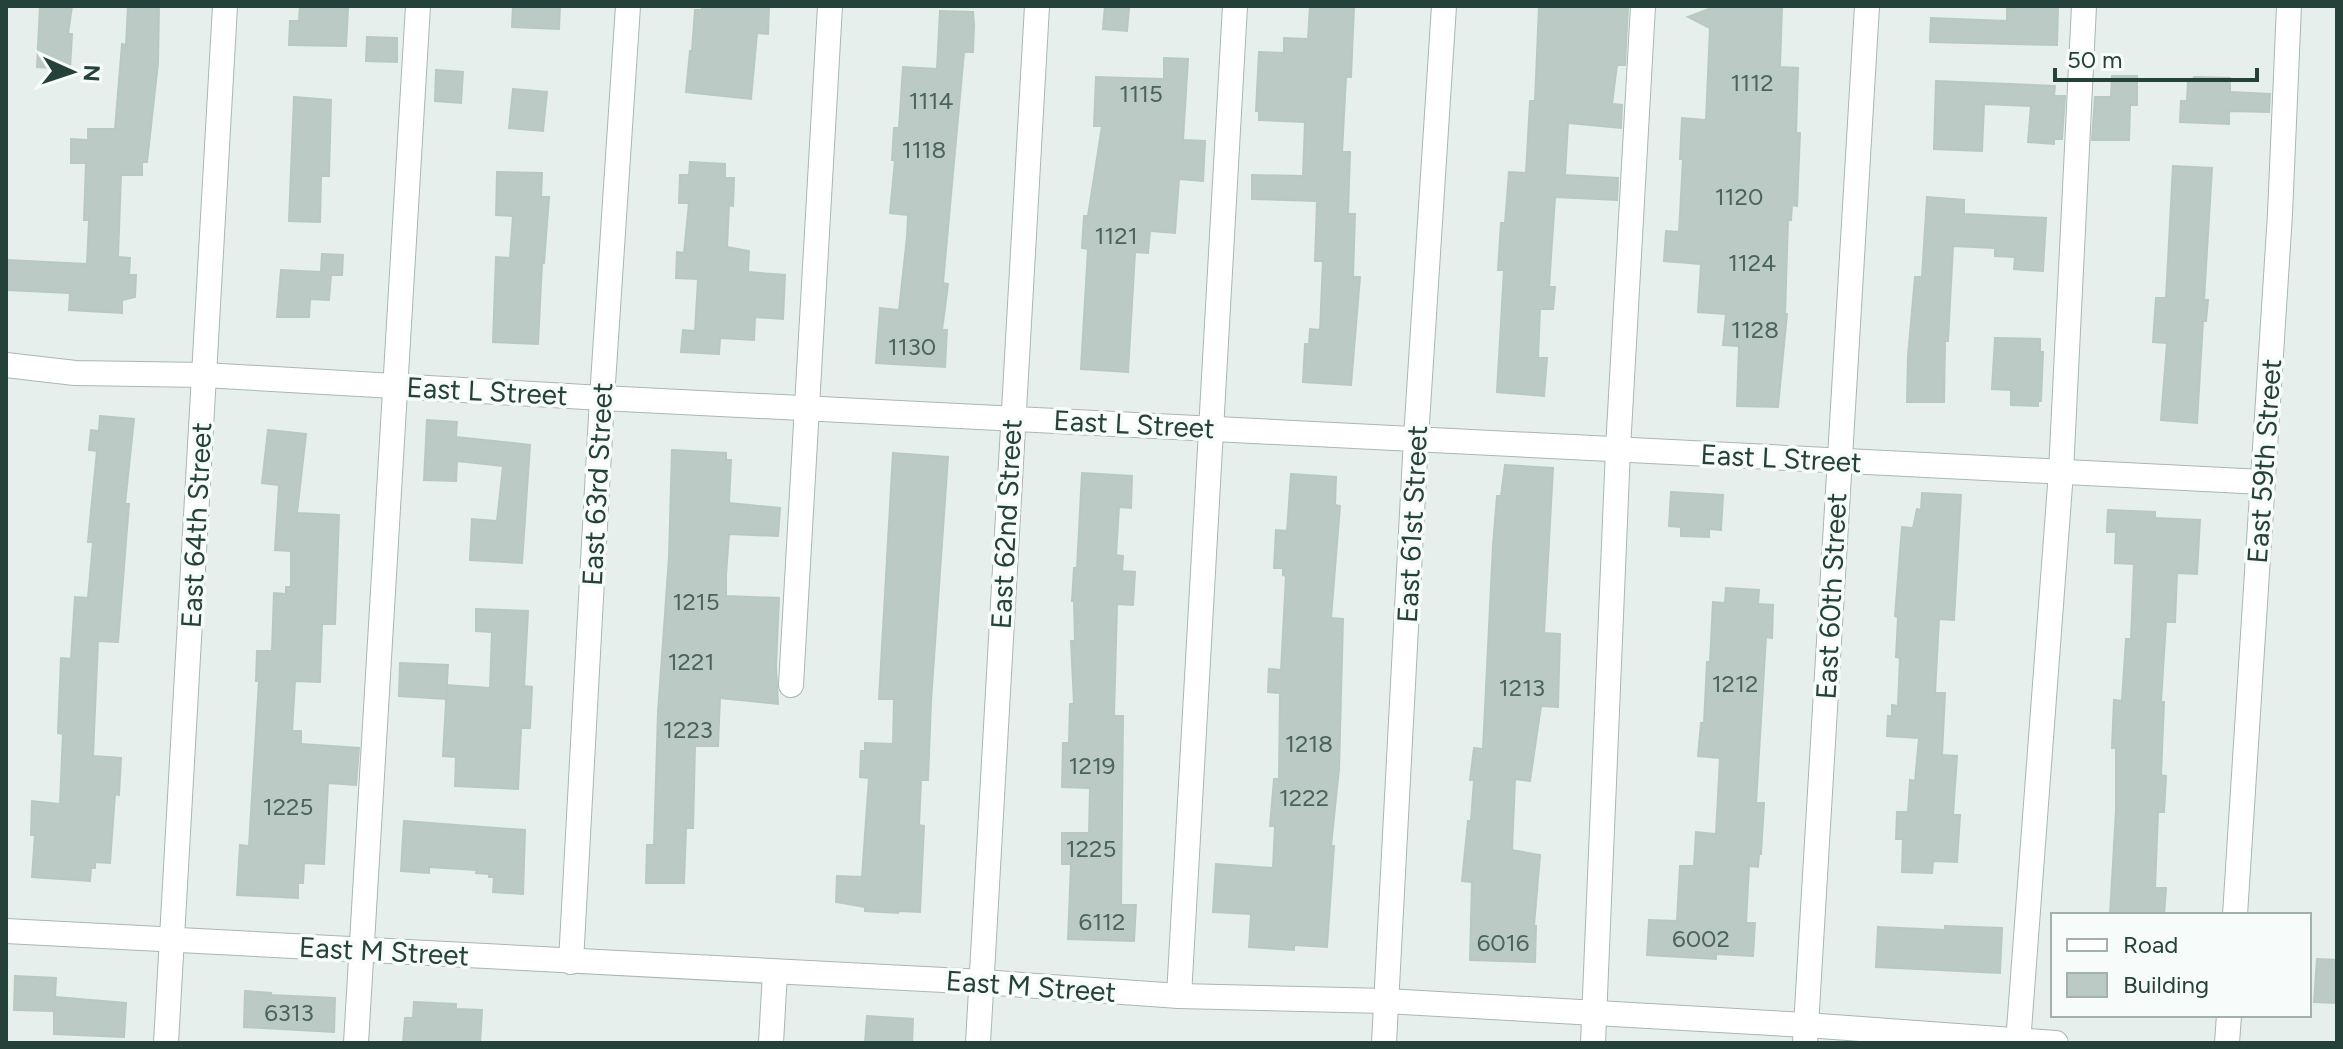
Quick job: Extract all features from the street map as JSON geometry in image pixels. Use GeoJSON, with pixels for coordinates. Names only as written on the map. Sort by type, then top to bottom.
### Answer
{"type":"FeatureCollection","features":[{"type":"Feature","properties":{"kind":"street","name":"East 64th Street"},"geometry":{"type":"LineString","coordinates":[[166,1043],[225,6]]}},
{"type":"Feature","properties":{"kind":"street"},"geometry":{"type":"LineString","coordinates":[[356,1043],[398,386],[418,6]]}},
{"type":"Feature","properties":{"kind":"street","name":"East 63rd Street"},"geometry":{"type":"LineString","coordinates":[[571,962],[602,398],[628,6]]}},
{"type":"Feature","properties":{"kind":"street"},"geometry":{"type":"LineString","coordinates":[[791,685],[830,6]]}},
{"type":"Feature","properties":{"kind":"street","name":"East 62nd Street"},"geometry":{"type":"LineString","coordinates":[[978,1043],[1037,6]]}},
{"type":"Feature","properties":{"kind":"street"},"geometry":{"type":"LineString","coordinates":[[1179,996],[1235,6]]}},
{"type":"Feature","properties":{"kind":"street","name":"East 61st Street"},"geometry":{"type":"LineString","coordinates":[[1384,1043],[1416,438],[1444,6]]}},
{"type":"Feature","properties":{"kind":"street"},"geometry":{"type":"LineString","coordinates":[[1593,1043],[1618,449],[1643,6]]}},
{"type":"Feature","properties":{"kind":"street","name":"East 60th Street"},"geometry":{"type":"LineString","coordinates":[[1805,1034],[1867,6]]}},
{"type":"Feature","properties":{"kind":"street"},"geometry":{"type":"LineString","coordinates":[[2018,1042],[2061,472],[2084,6]]}},
{"type":"Feature","properties":{"kind":"street","name":"East 59th Street"},"geometry":{"type":"LineString","coordinates":[[2235,913],[2280,214],[2289,6]]}},
{"type":"Feature","properties":{"kind":"street","name":"East L Street"},"geometry":{"type":"LineString","coordinates":[[6,365],[75,373],[204,375],[2263,482]]}},
{"type":"Feature","properties":{"kind":"street","name":"East M Street"},"geometry":{"type":"LineString","coordinates":[[6,931],[982,982],[1179,996],[1386,1001],[1595,1014],[1805,1034],[2056,1043]]}},
{"type":"Feature","properties":{"kind":"street"},"geometry":{"type":"LineString","coordinates":[[771,1043],[775,972]]}},
{"type":"Feature","properties":{"kind":"street"},"geometry":{"type":"LineString","coordinates":[[2227,1043],[2229,1017]]}},
{"type":"Feature","properties":{"kind":"building"},"geometry":{"type":"Polygon","coordinates":[[[40,6],[72,6],[68,34],[72,34],[70,69],[37,67],[40,6]]]}},
{"type":"Feature","properties":{"kind":"building"},"geometry":{"type":"Polygon","coordinates":[[[128,6],[159,6],[158,63],[147,162],[142,162],[142,175],[121,175],[118,257],[130,258],[129,275],[136,275],[135,297],[122,300],[122,313],[69,310],[70,293],[6,290],[8,260],[87,264],[89,220],[84,220],[86,163],[71,163],[71,139],[88,140],[88,129],[115,129],[128,6]]]}},
{"type":"Feature","properties":{"kind":"building"},"geometry":{"type":"Polygon","coordinates":[[[300,6],[348,8],[346,46],[289,45],[290,21],[299,21],[300,6]]]}},
{"type":"Feature","properties":{"kind":"building"},"geometry":{"type":"Polygon","coordinates":[[[513,6],[560,6],[559,29],[512,27],[513,6]]]}},
{"type":"Feature","properties":{"kind":"building"},"geometry":{"type":"Polygon","coordinates":[[[702,6],[769,6],[768,34],[757,33],[751,99],[686,92],[695,10],[702,10],[702,6]]]}},
{"type":"Feature","properties":{"kind":"building"},"geometry":{"type":"Polygon","coordinates":[[[1105,6],[1129,8],[1127,31],[1103,29],[1105,6]]]}},
{"type":"Feature","properties":{"kind":"building"},"geometry":{"type":"Polygon","coordinates":[[[1310,6],[1354,6],[1351,77],[1346,77],[1342,152],[1350,152],[1348,214],[1355,214],[1353,277],[1360,277],[1351,385],[1303,382],[1305,344],[1309,344],[1310,329],[1320,330],[1323,261],[1315,261],[1317,201],[1252,199],[1252,175],[1303,176],[1305,122],[1259,120],[1259,111],[1256,111],[1259,52],[1284,53],[1284,38],[1308,39],[1310,6]]]}},
{"type":"Feature","properties":{"kind":"building"},"geometry":{"type":"Polygon","coordinates":[[[1539,6],[1628,6],[1625,65],[1617,65],[1612,104],[1622,105],[1621,128],[1568,123],[1565,175],[1618,178],[1617,200],[1555,197],[1549,287],[1555,287],[1553,309],[1540,309],[1538,358],[1547,358],[1544,396],[1497,392],[1504,270],[1498,270],[1501,223],[1505,223],[1509,172],[1526,173],[1530,101],[1535,101],[1539,6]]]}},
{"type":"Feature","properties":{"kind":"building"},"geometry":{"type":"Polygon","coordinates":[[[1717,6],[1782,6],[1780,67],[1798,68],[1796,133],[1800,133],[1797,206],[1792,205],[1791,220],[1788,220],[1787,314],[1778,407],[1737,406],[1739,346],[1723,345],[1726,314],[1698,312],[1701,264],[1664,261],[1666,231],[1679,232],[1682,118],[1706,120],[1710,28],[1688,17],[1717,6]]]}},
{"type":"Feature","properties":{"kind":"building"},"geometry":{"type":"Polygon","coordinates":[[[2015,6],[2058,6],[2057,45],[1930,42],[1931,18],[2007,21],[2007,8],[2015,9],[2015,6]]]}},
{"type":"Feature","properties":{"kind":"building"},"geometry":{"type":"Polygon","coordinates":[[[940,11],[973,12],[974,25],[973,52],[964,52],[943,283],[948,284],[942,330],[947,330],[945,367],[876,363],[880,308],[899,310],[907,237],[908,215],[890,213],[895,160],[892,160],[894,128],[899,128],[903,67],[937,69],[940,11]]]}},
{"type":"Feature","properties":{"kind":"building"},"geometry":{"type":"Polygon","coordinates":[[[367,37],[397,38],[397,62],[366,61],[367,37]]]}},
{"type":"Feature","properties":{"kind":"building"},"geometry":{"type":"Polygon","coordinates":[[[1164,58],[1188,59],[1183,140],[1205,141],[1203,181],[1179,179],[1175,233],[1150,231],[1148,253],[1135,252],[1128,372],[1081,369],[1088,249],[1082,248],[1084,216],[1088,216],[1102,126],[1094,126],[1096,77],[1164,79],[1164,58]]]}},
{"type":"Feature","properties":{"kind":"building"},"geometry":{"type":"Polygon","coordinates":[[[436,70],[463,72],[461,103],[435,101],[436,70]]]}},
{"type":"Feature","properties":{"kind":"building"},"geometry":{"type":"Polygon","coordinates":[[[2112,76],[2137,76],[2137,105],[2130,105],[2129,140],[2092,140],[2095,97],[2111,97],[2112,76]]]}},
{"type":"Feature","properties":{"kind":"building"},"geometry":{"type":"Polygon","coordinates":[[[2194,77],[2230,78],[2230,92],[2270,94],[2269,112],[2229,111],[2229,124],[2180,122],[2181,101],[2187,101],[2188,80],[2194,77]]]}},
{"type":"Feature","properties":{"kind":"building"},"geometry":{"type":"Polygon","coordinates":[[[1936,81],[2055,86],[2054,96],[2065,96],[2062,139],[2054,139],[2054,144],[2028,142],[2031,106],[1984,104],[1982,151],[1934,149],[1936,81]]]}},
{"type":"Feature","properties":{"kind":"building"},"geometry":{"type":"Polygon","coordinates":[[[513,89],[547,92],[543,131],[509,128],[513,89]]]}},
{"type":"Feature","properties":{"kind":"building"},"geometry":{"type":"Polygon","coordinates":[[[294,97],[331,100],[329,176],[321,176],[320,222],[289,221],[294,97]]]}},
{"type":"Feature","properties":{"kind":"building"},"geometry":{"type":"Polygon","coordinates":[[[690,162],[725,164],[725,178],[734,178],[727,247],[749,251],[748,272],[785,275],[783,319],[755,317],[754,340],[720,338],[719,354],[681,352],[683,330],[695,331],[698,279],[676,278],[677,252],[684,253],[689,203],[679,203],[680,175],[689,175],[690,162]]]}},
{"type":"Feature","properties":{"kind":"building"},"geometry":{"type":"Polygon","coordinates":[[[2173,166],[2212,168],[2204,300],[2208,300],[2206,321],[2203,321],[2197,423],[2161,420],[2167,343],[2153,342],[2156,298],[2166,298],[2173,166]]]}},
{"type":"Feature","properties":{"kind":"building"},"geometry":{"type":"Polygon","coordinates":[[[497,172],[542,173],[541,197],[549,197],[538,344],[493,342],[496,257],[510,258],[513,216],[496,215],[497,172]]]}},
{"type":"Feature","properties":{"kind":"building"},"geometry":{"type":"Polygon","coordinates":[[[1927,197],[1964,200],[1964,214],[2046,218],[2043,271],[2014,269],[2015,257],[1995,256],[1995,248],[1953,246],[1948,341],[1945,341],[1944,402],[1907,402],[1915,277],[1922,277],[1927,197]]]}},
{"type":"Feature","properties":{"kind":"building"},"geometry":{"type":"Polygon","coordinates":[[[322,254],[343,255],[342,275],[331,275],[329,300],[310,299],[309,317],[277,317],[281,270],[321,272],[322,254]]]}},
{"type":"Feature","properties":{"kind":"building"},"geometry":{"type":"Polygon","coordinates":[[[1995,338],[2040,339],[2040,352],[2043,352],[2041,401],[2038,401],[2038,406],[2011,405],[2011,390],[1992,389],[1995,338]]]}},
{"type":"Feature","properties":{"kind":"building"},"geometry":{"type":"Polygon","coordinates":[[[100,416],[134,419],[125,504],[129,504],[118,642],[98,641],[93,756],[121,758],[110,863],[95,862],[90,881],[32,877],[35,835],[31,835],[32,801],[60,804],[63,734],[58,733],[61,658],[71,659],[75,597],[88,598],[93,542],[88,542],[97,451],[89,450],[91,430],[99,431],[100,416]]]}},
{"type":"Feature","properties":{"kind":"building"},"geometry":{"type":"Polygon","coordinates":[[[427,420],[457,422],[456,437],[530,445],[522,563],[470,560],[472,519],[497,521],[503,466],[457,461],[456,481],[424,480],[427,420]]]}},
{"type":"Feature","properties":{"kind":"building"},"geometry":{"type":"Polygon","coordinates":[[[268,430],[306,434],[297,513],[339,515],[335,624],[322,624],[320,682],[295,681],[292,731],[301,731],[301,744],[359,748],[356,785],[328,783],[324,864],[304,863],[303,883],[298,883],[298,898],[237,895],[240,845],[249,846],[259,681],[256,681],[257,651],[272,651],[274,593],[286,594],[286,587],[291,587],[291,551],[275,550],[279,485],[262,483],[268,430]]]}},
{"type":"Feature","properties":{"kind":"building"},"geometry":{"type":"Polygon","coordinates":[[[672,450],[726,453],[726,460],[731,460],[729,503],[780,508],[778,536],[729,534],[726,575],[726,596],[779,598],[778,704],[720,698],[718,746],[695,746],[693,828],[686,828],[684,883],[646,883],[647,845],[654,845],[672,450]]]}},
{"type":"Feature","properties":{"kind":"building"},"geometry":{"type":"Polygon","coordinates":[[[893,453],[948,457],[928,780],[921,780],[919,825],[924,826],[920,912],[898,913],[865,911],[865,907],[836,902],[837,876],[862,877],[869,778],[860,777],[861,751],[865,751],[865,743],[893,744],[894,699],[879,699],[893,453]]]}},
{"type":"Feature","properties":{"kind":"building"},"geometry":{"type":"Polygon","coordinates":[[[1505,465],[1553,468],[1544,633],[1560,634],[1558,707],[1541,706],[1530,781],[1515,779],[1512,850],[1540,855],[1534,926],[1535,962],[1470,960],[1472,882],[1462,881],[1468,821],[1471,821],[1474,780],[1470,780],[1474,748],[1483,749],[1493,545],[1497,496],[1501,496],[1505,465]]]}},
{"type":"Feature","properties":{"kind":"building"},"geometry":{"type":"Polygon","coordinates":[[[1082,473],[1132,476],[1131,508],[1119,507],[1116,555],[1123,556],[1122,571],[1135,572],[1133,605],[1117,604],[1114,716],[1123,716],[1121,905],[1136,905],[1134,941],[1068,939],[1071,864],[1062,864],[1062,833],[1089,833],[1090,788],[1062,787],[1063,743],[1069,743],[1070,704],[1074,704],[1072,601],[1074,568],[1077,568],[1082,473]]]}},
{"type":"Feature","properties":{"kind":"building"},"geometry":{"type":"Polygon","coordinates":[[[1291,474],[1336,477],[1335,505],[1340,506],[1331,618],[1343,619],[1339,769],[1331,846],[1334,846],[1327,947],[1294,945],[1294,950],[1249,947],[1251,914],[1213,912],[1216,864],[1273,868],[1275,826],[1270,826],[1274,779],[1279,779],[1280,693],[1268,692],[1269,669],[1281,670],[1286,576],[1283,575],[1283,568],[1274,568],[1276,530],[1287,531],[1291,474]]]}},
{"type":"Feature","properties":{"kind":"building"},"geometry":{"type":"Polygon","coordinates":[[[1671,492],[1723,495],[1721,530],[1709,529],[1709,537],[1681,536],[1681,527],[1669,526],[1671,492]]]}},
{"type":"Feature","properties":{"kind":"building"},"geometry":{"type":"Polygon","coordinates":[[[1922,493],[1961,495],[1954,620],[1939,619],[1935,693],[1945,693],[1942,755],[1957,756],[1953,815],[1960,815],[1957,862],[1933,861],[1932,873],[1902,872],[1903,839],[1896,839],[1897,812],[1908,812],[1910,780],[1915,781],[1919,738],[1887,736],[1892,705],[1898,706],[1900,658],[1896,657],[1898,617],[1895,616],[1902,527],[1913,528],[1917,509],[1921,510],[1922,493]]]}},
{"type":"Feature","properties":{"kind":"building"},"geometry":{"type":"Polygon","coordinates":[[[2108,510],[2155,512],[2155,518],[2200,520],[2197,574],[2177,573],[2175,622],[2166,622],[2161,775],[2166,776],[2164,812],[2158,812],[2155,888],[2166,888],[2164,913],[2110,913],[2116,810],[2116,748],[2112,748],[2114,700],[2122,701],[2126,639],[2131,639],[2134,564],[2115,563],[2116,532],[2107,532],[2108,510]]]}},
{"type":"Feature","properties":{"kind":"building"},"geometry":{"type":"Polygon","coordinates":[[[1726,588],[1759,590],[1758,604],[1773,605],[1772,638],[1766,637],[1756,803],[1764,803],[1761,854],[1758,867],[1749,866],[1746,923],[1755,923],[1753,956],[1716,954],[1716,959],[1647,955],[1649,920],[1677,921],[1680,866],[1694,866],[1696,832],[1716,834],[1720,758],[1698,756],[1701,723],[1704,723],[1707,662],[1710,662],[1713,602],[1725,603],[1726,588]]]}},
{"type":"Feature","properties":{"kind":"building"},"geometry":{"type":"Polygon","coordinates":[[[476,609],[528,611],[524,686],[532,687],[530,728],[521,728],[518,789],[455,786],[456,757],[443,756],[447,685],[490,688],[492,632],[476,631],[476,609]]]}},
{"type":"Feature","properties":{"kind":"building"},"geometry":{"type":"Polygon","coordinates":[[[400,663],[448,665],[446,699],[399,696],[400,663]]]}},
{"type":"Feature","properties":{"kind":"building"},"geometry":{"type":"Polygon","coordinates":[[[404,821],[525,830],[523,894],[493,892],[494,877],[476,873],[477,870],[429,867],[429,873],[401,871],[404,821]]]}},
{"type":"Feature","properties":{"kind":"building"},"geometry":{"type":"Polygon","coordinates":[[[1945,926],[2002,928],[2000,973],[1876,967],[1878,927],[1945,930],[1945,926]]]}},
{"type":"Feature","properties":{"kind":"building"},"geometry":{"type":"Polygon","coordinates":[[[2317,959],[2337,960],[2337,1003],[2314,1002],[2317,959]]]}},
{"type":"Feature","properties":{"kind":"building"},"geometry":{"type":"Polygon","coordinates":[[[15,976],[56,978],[55,997],[126,1003],[124,1037],[54,1034],[54,1011],[14,1010],[15,976]]]}},
{"type":"Feature","properties":{"kind":"building"},"geometry":{"type":"Polygon","coordinates":[[[245,991],[335,998],[334,1032],[244,1027],[245,991]]]}},
{"type":"Feature","properties":{"kind":"building"},"geometry":{"type":"Polygon","coordinates":[[[414,1002],[456,1004],[456,1009],[482,1010],[480,1043],[403,1043],[405,1018],[413,1018],[414,1002]]]}},
{"type":"Feature","properties":{"kind":"building"},"geometry":{"type":"Polygon","coordinates":[[[867,1016],[913,1019],[912,1043],[865,1043],[867,1016]]]}}]}
